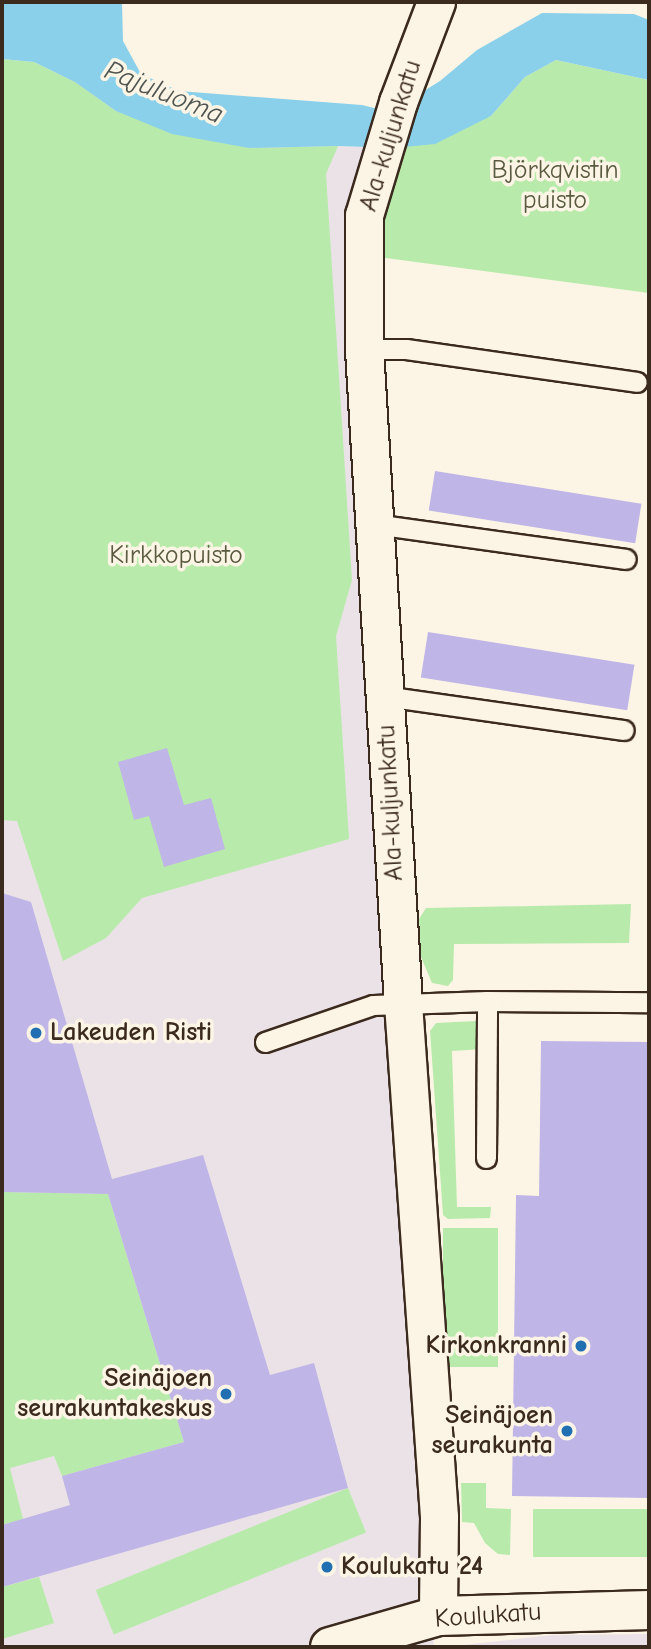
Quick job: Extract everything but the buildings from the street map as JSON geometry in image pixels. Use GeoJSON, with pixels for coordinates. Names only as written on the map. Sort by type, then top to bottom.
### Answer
{"type":"FeatureCollection","features":[{"type":"Feature","properties":{"kind":"street","name":"Ala-kuljunkatu"},"geometry":{"type":"LineString","coordinates":[[436,2],[398,102],[364,215],[364,349],[403,1003],[439,1517],[438,1616]]}},
{"type":"Feature","properties":{"kind":"street","name":"Koulukatu"},"geometry":{"type":"LineString","coordinates":[[330,1647],[438,1616],[649,1610]]}},
{"type":"Feature","properties":{"kind":"lane"},"geometry":{"type":"LineString","coordinates":[[364,349],[406,349],[637,382]]}},
{"type":"Feature","properties":{"kind":"lane"},"geometry":{"type":"LineString","coordinates":[[374,524],[626,559]]}},
{"type":"Feature","properties":{"kind":"lane"},"geometry":{"type":"LineString","coordinates":[[384,696],[624,730]]}},
{"type":"Feature","properties":{"kind":"lane"},"geometry":{"type":"LineString","coordinates":[[486,1158],[487,1001]]}},
{"type":"Feature","properties":{"kind":"lane"},"geometry":{"type":"LineString","coordinates":[[265,1042],[373,1005],[487,1001],[649,1002]]}},
{"type":"Feature","properties":{"kind":"shaded area"},"geometry":{"type":"Polygon","coordinates":[[[2,59],[337,146],[377,148],[364,215],[434,1647],[2,1647],[2,59]]]}},
{"type":"Feature","properties":{"kind":"shaded area"},"geometry":{"type":"Polygon","coordinates":[[[649,1634],[649,1647],[445,1647],[552,1635],[649,1634]]]}},
{"type":"Feature","properties":{"kind":"green space","name":"Kirkkopuisto"},"geometry":{"type":"Polygon","coordinates":[[[2,59],[34,62],[75,82],[116,111],[249,148],[338,146],[326,174],[352,580],[336,636],[349,839],[142,898],[106,938],[63,961],[17,821],[2,820],[2,59]]]}},
{"type":"Feature","properties":{"kind":"green space","name":"Björkqvistin puisto"},"geometry":{"type":"Polygon","coordinates":[[[556,60],[649,80],[649,293],[378,257],[380,219],[394,148],[491,116],[525,77],[556,60]]]}},
{"type":"Feature","properties":{"kind":"green space"},"geometry":{"type":"Polygon","coordinates":[[[631,904],[629,943],[454,944],[453,980],[448,986],[432,983],[421,957],[419,919],[426,908],[631,904]]]}},
{"type":"Feature","properties":{"kind":"green space"},"geometry":{"type":"Polygon","coordinates":[[[476,1021],[483,1027],[484,1049],[452,1051],[457,1207],[491,1207],[490,1218],[448,1219],[443,1215],[430,1031],[436,1023],[476,1021]]]}},
{"type":"Feature","properties":{"kind":"green space"},"geometry":{"type":"Polygon","coordinates":[[[2,1192],[108,1194],[184,1442],[62,1476],[54,1456],[10,1468],[23,1519],[2,1525],[2,1192]]]}},
{"type":"Feature","properties":{"kind":"green space"},"geometry":{"type":"Polygon","coordinates":[[[443,1228],[498,1228],[498,1367],[443,1367],[443,1228]]]}},
{"type":"Feature","properties":{"kind":"green space"},"geometry":{"type":"Polygon","coordinates":[[[461,1483],[486,1483],[486,1508],[511,1509],[510,1555],[498,1554],[485,1543],[474,1523],[462,1522],[461,1483]]]}},
{"type":"Feature","properties":{"kind":"green space"},"geometry":{"type":"Polygon","coordinates":[[[348,1488],[366,1533],[114,1634],[96,1590],[348,1488]]]}},
{"type":"Feature","properties":{"kind":"green space"},"geometry":{"type":"Polygon","coordinates":[[[533,1509],[649,1509],[649,1557],[533,1557],[533,1509]]]}},
{"type":"Feature","properties":{"kind":"green space"},"geometry":{"type":"Polygon","coordinates":[[[39,1577],[54,1623],[2,1639],[2,1587],[39,1577]]]}},
{"type":"Feature","properties":{"kind":"water","name":"Pajuluoma"},"geometry":{"type":"Polygon","coordinates":[[[2,2],[122,2],[123,41],[141,74],[179,91],[362,105],[390,112],[440,81],[477,50],[542,13],[634,14],[649,20],[649,80],[556,60],[525,77],[491,116],[435,144],[394,148],[249,148],[172,134],[116,111],[75,82],[34,62],[2,59],[2,2]]]}},
{"type":"Feature","properties":{"kind":"place","name":"Lakeuden Risti"},"geometry":{"type":"Point","coordinates":[36,1033]}},
{"type":"Feature","properties":{"kind":"place","name":"Kirkonkranni"},"geometry":{"type":"Point","coordinates":[581,1346]}},
{"type":"Feature","properties":{"kind":"place","name":"Seinäjoen seurakuntakeskus"},"geometry":{"type":"Point","coordinates":[226,1394]}},
{"type":"Feature","properties":{"kind":"place","name":"Seinäjoen seurakunta"},"geometry":{"type":"Point","coordinates":[567,1431]}},
{"type":"Feature","properties":{"kind":"place","name":"Koulukatu 24"},"geometry":{"type":"Point","coordinates":[327,1567]}}]}
